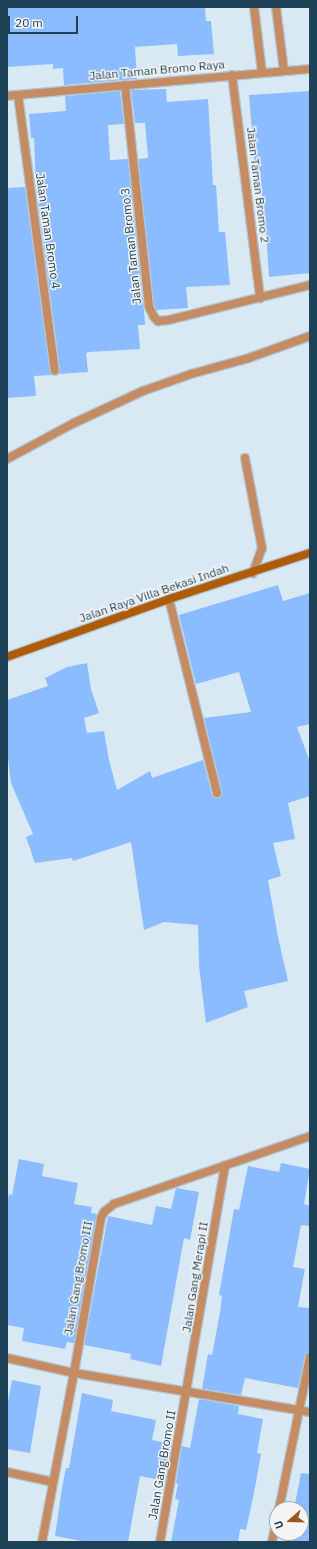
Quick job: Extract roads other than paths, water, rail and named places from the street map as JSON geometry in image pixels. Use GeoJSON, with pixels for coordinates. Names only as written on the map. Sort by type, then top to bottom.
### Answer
{"type":"FeatureCollection","features":[{"type":"Feature","properties":{"kind":"main road","name":"Jalan Raya Villa Bekasi Indah"},"geometry":{"type":"LineString","coordinates":[[7,657],[169,599],[253,573],[310,553]]}},
{"type":"Feature","properties":{"kind":"street"},"geometry":{"type":"LineString","coordinates":[[254,7],[262,72]]}},
{"type":"Feature","properties":{"kind":"street"},"geometry":{"type":"LineString","coordinates":[[276,7],[284,71]]}},
{"type":"Feature","properties":{"kind":"street","name":"Jalan Taman Bromo Raya"},"geometry":{"type":"LineString","coordinates":[[7,96],[262,72],[310,69]]}},
{"type":"Feature","properties":{"kind":"street","name":"Jalan Taman Bromo 2"},"geometry":{"type":"LineString","coordinates":[[232,75],[260,298]]}},
{"type":"Feature","properties":{"kind":"street","name":"Jalan Taman Bromo 3"},"geometry":{"type":"LineString","coordinates":[[125,85],[151,314],[158,321],[163,322],[310,285]]}},
{"type":"Feature","properties":{"kind":"street","name":"Jalan Taman Bromo 4"},"geometry":{"type":"LineString","coordinates":[[18,95],[55,371]]}},
{"type":"Feature","properties":{"kind":"street"},"geometry":{"type":"LineString","coordinates":[[7,459],[74,423],[143,391],[191,374],[249,358],[310,336]]}},
{"type":"Feature","properties":{"kind":"street"},"geometry":{"type":"LineString","coordinates":[[245,458],[262,548],[253,573]]}},
{"type":"Feature","properties":{"kind":"street"},"geometry":{"type":"LineString","coordinates":[[169,599],[217,793]]}},
{"type":"Feature","properties":{"kind":"street","name":"Jalan Gang Bromo III"},"geometry":{"type":"LineString","coordinates":[[42,1542],[74,1373],[101,1218],[104,1212],[114,1204],[310,1136]]}},
{"type":"Feature","properties":{"kind":"street","name":"Jalan Gang Merapi II"},"geometry":{"type":"LineString","coordinates":[[188,1391],[225,1166]]}},
{"type":"Feature","properties":{"kind":"street"},"geometry":{"type":"LineString","coordinates":[[281,1501],[310,1357]]}},
{"type":"Feature","properties":{"kind":"street"},"geometry":{"type":"LineString","coordinates":[[7,1358],[74,1373],[310,1412]]}},
{"type":"Feature","properties":{"kind":"street","name":"Jalan Gang Bromo II"},"geometry":{"type":"LineString","coordinates":[[160,1542],[188,1391]]}},
{"type":"Feature","properties":{"kind":"street"},"geometry":{"type":"LineString","coordinates":[[7,1472],[53,1482]]}}]}
